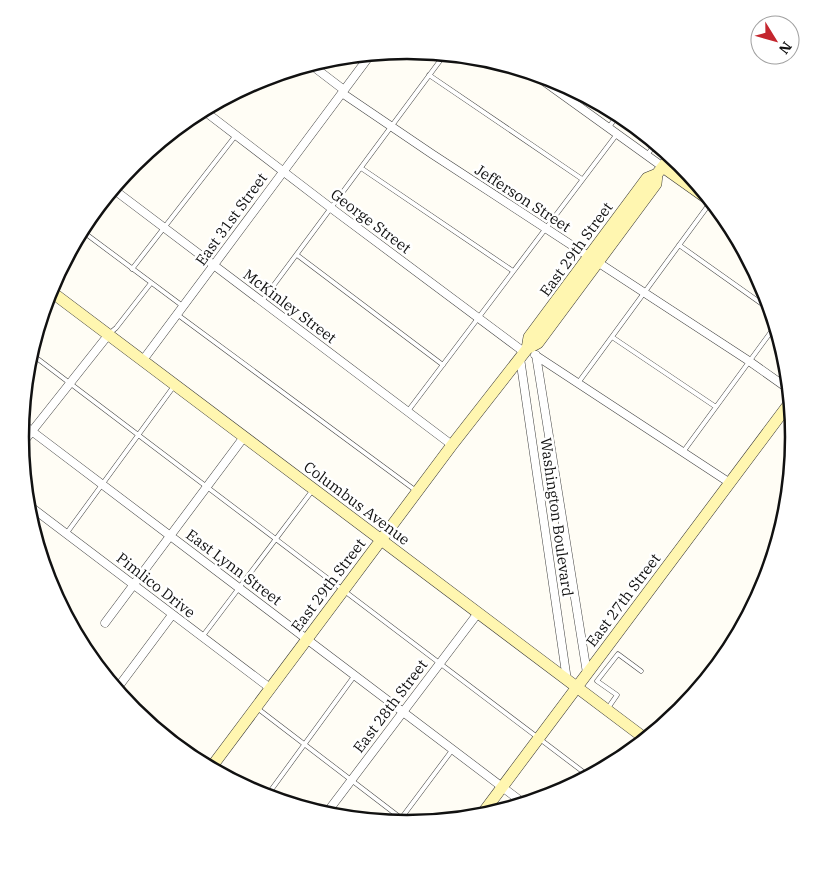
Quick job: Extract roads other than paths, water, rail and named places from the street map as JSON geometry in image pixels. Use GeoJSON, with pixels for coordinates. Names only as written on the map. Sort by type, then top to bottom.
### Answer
{"type":"FeatureCollection","features":[{"type":"Feature","properties":{"kind":"street","name":"East 31st Street"},"geometry":{"type":"LineString","coordinates":[[143,360],[366,61]]}},
{"type":"Feature","properties":{"kind":"street","name":"Jefferson Street"},"geometry":{"type":"LineString","coordinates":[[317,70],[343,92],[391,126],[644,294],[750,361],[782,385]]}},
{"type":"Feature","properties":{"kind":"street"},"geometry":{"type":"LineString","coordinates":[[555,89],[647,155],[660,170],[695,192]]}},
{"type":"Feature","properties":{"kind":"street","name":"George Street"},"geometry":{"type":"LineString","coordinates":[[209,115],[331,208],[527,353],[578,383],[730,482]]}},
{"type":"Feature","properties":{"kind":"street","name":"East 29th Street"},"geometry":{"type":"LineString","coordinates":[[214,763],[452,445],[527,353],[530,337],[593,260],[647,178],[660,170],[667,162]]}},
{"type":"Feature","properties":{"kind":"street","name":"McKinley Street"},"geometry":{"type":"LineString","coordinates":[[119,193],[452,445]]}},
{"type":"Feature","properties":{"kind":"street","name":"Columbus Avenue"},"geometry":{"type":"LineString","coordinates":[[57,296],[641,735]]}},
{"type":"Feature","properties":{"kind":"street"},"geometry":{"type":"LineString","coordinates":[[29,435],[108,334]]}},
{"type":"Feature","properties":{"kind":"street","name":"Washington Boulevard"},"geometry":{"type":"LineString","coordinates":[[527,353],[587,673]]}},
{"type":"Feature","properties":{"kind":"street","name":"Washington Boulevard"},"geometry":{"type":"LineString","coordinates":[[527,353],[567,680]]}},
{"type":"Feature","properties":{"kind":"street","name":"East 27th Street"},"geometry":{"type":"LineString","coordinates":[[486,808],[785,409]]}},
{"type":"Feature","properties":{"kind":"street","name":"East Lynn Street"},"geometry":{"type":"LineString","coordinates":[[29,429],[519,799]]}},
{"type":"Feature","properties":{"kind":"street"},"geometry":{"type":"LineString","coordinates":[[105,623],[244,437]]}},
{"type":"Feature","properties":{"kind":"street","name":"Pimlico Drive"},"geometry":{"type":"LineString","coordinates":[[36,512],[270,688]]}},
{"type":"Feature","properties":{"kind":"street","name":"East 28th Street"},"geometry":{"type":"LineString","coordinates":[[330,808],[478,613]]}},
{"type":"Feature","properties":{"kind":"street"},"geometry":{"type":"LineString","coordinates":[[120,684],[172,615]]}},
{"type":"Feature","properties":{"kind":"lane"},"geometry":{"type":"LineString","coordinates":[[262,302],[440,61]]}},
{"type":"Feature","properties":{"kind":"lane"},"geometry":{"type":"LineString","coordinates":[[429,75],[582,179]]}},
{"type":"Feature","properties":{"kind":"lane"},"geometry":{"type":"LineString","coordinates":[[609,127],[614,120]]}},
{"type":"Feature","properties":{"kind":"lane"},"geometry":{"type":"LineString","coordinates":[[408,412],[544,228],[617,134]]}},
{"type":"Feature","properties":{"kind":"lane"},"geometry":{"type":"LineString","coordinates":[[132,269],[236,135]]}},
{"type":"Feature","properties":{"kind":"lane"},"geometry":{"type":"LineString","coordinates":[[647,155],[652,149]]}},
{"type":"Feature","properties":{"kind":"lane"},"geometry":{"type":"LineString","coordinates":[[361,168],[513,271]]}},
{"type":"Feature","properties":{"kind":"lane"},"geometry":{"type":"LineString","coordinates":[[578,383],[709,208]]}},
{"type":"Feature","properties":{"kind":"lane"},"geometry":{"type":"LineString","coordinates":[[86,237],[184,307]]}},
{"type":"Feature","properties":{"kind":"lane"},"geometry":{"type":"LineString","coordinates":[[679,246],[761,303]]}},
{"type":"Feature","properties":{"kind":"lane"},"geometry":{"type":"LineString","coordinates":[[297,254],[443,365]]}},
{"type":"Feature","properties":{"kind":"lane"},"geometry":{"type":"LineString","coordinates":[[108,334],[116,328],[151,283]]}},
{"type":"Feature","properties":{"kind":"lane"},"geometry":{"type":"LineString","coordinates":[[178,315],[417,491]]}},
{"type":"Feature","properties":{"kind":"lane"},"geometry":{"type":"LineString","coordinates":[[683,452],[771,332]]}},
{"type":"Feature","properties":{"kind":"lane"},"geometry":{"type":"LineString","coordinates":[[612,337],[716,407]]}},
{"type":"Feature","properties":{"kind":"lane"},"geometry":{"type":"LineString","coordinates":[[37,358],[584,772]]}},
{"type":"Feature","properties":{"kind":"lane"},"geometry":{"type":"LineString","coordinates":[[66,534],[175,384]]}},
{"type":"Feature","properties":{"kind":"lane"},"geometry":{"type":"LineString","coordinates":[[202,638],[313,489]]}},
{"type":"Feature","properties":{"kind":"lane"},"geometry":{"type":"LineString","coordinates":[[598,681],[618,654],[641,671]]}},
{"type":"Feature","properties":{"kind":"lane"},"geometry":{"type":"LineString","coordinates":[[600,656],[611,664]]}},
{"type":"Feature","properties":{"kind":"lane"},"geometry":{"type":"LineString","coordinates":[[587,673],[617,695],[606,709]]}},
{"type":"Feature","properties":{"kind":"lane"},"geometry":{"type":"LineString","coordinates":[[271,790],[355,675]]}},
{"type":"Feature","properties":{"kind":"lane"},"geometry":{"type":"LineString","coordinates":[[256,707],[398,816]]}},
{"type":"Feature","properties":{"kind":"lane"},"geometry":{"type":"LineString","coordinates":[[403,816],[453,749]]}}]}
